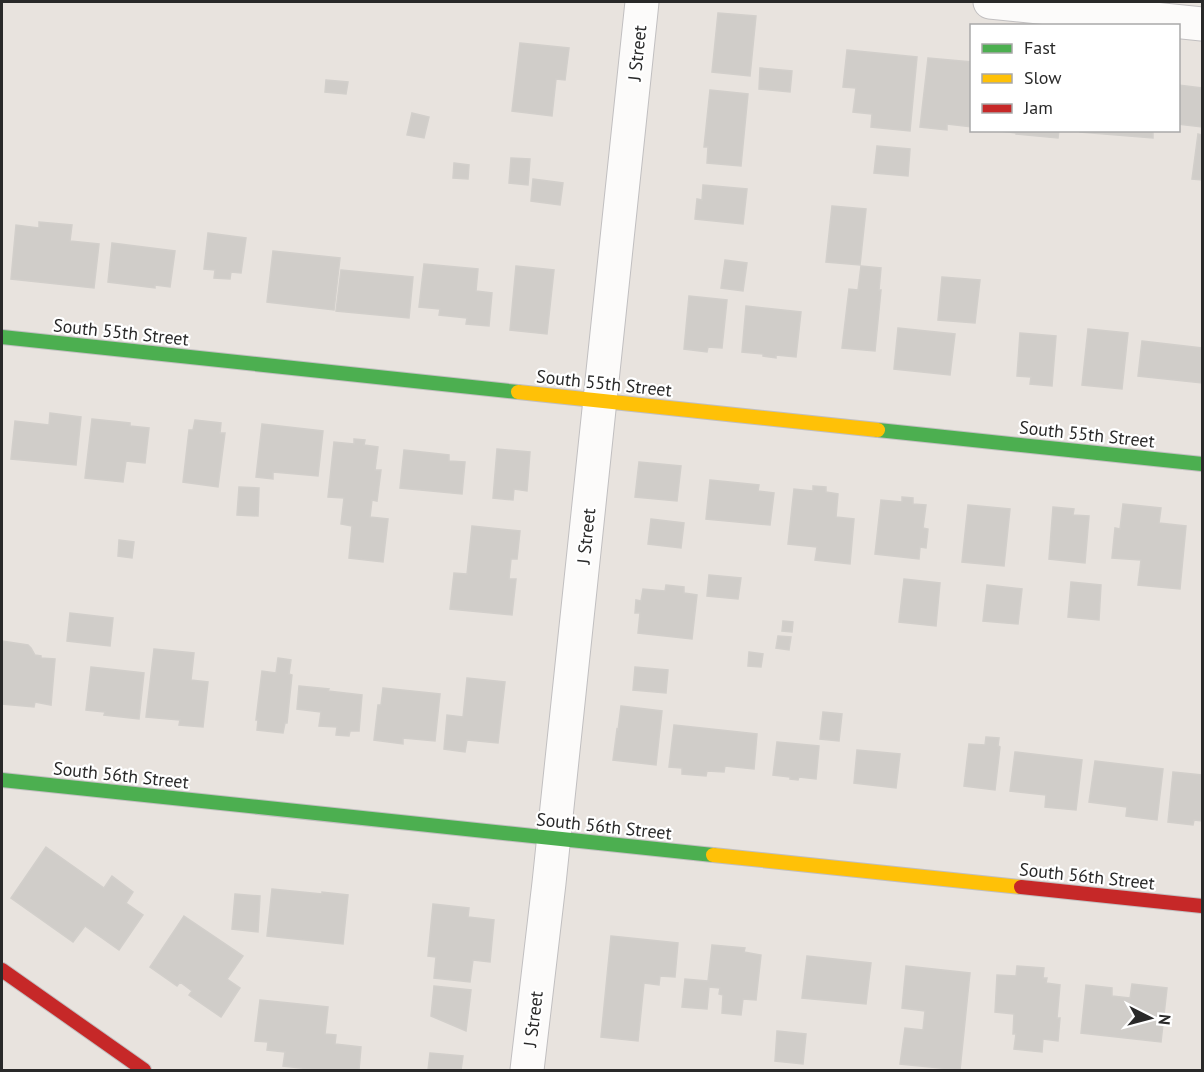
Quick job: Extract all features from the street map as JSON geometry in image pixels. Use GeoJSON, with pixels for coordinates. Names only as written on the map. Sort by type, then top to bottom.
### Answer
{"type":"FeatureCollection","features":[{"type":"Feature","properties":{"kind":"main road","name":"South 55th Street"},"geometry":{"type":"LineString","coordinates":[[2,337],[1203,464]]}},
{"type":"Feature","properties":{"kind":"main road","name":"South 56th Street"},"geometry":{"type":"LineString","coordinates":[[2,780],[1203,906]]}},
{"type":"Feature","properties":{"kind":"main road"},"geometry":{"type":"LineString","coordinates":[[2,970],[144,1071]]}},
{"type":"Feature","properties":{"kind":"street","name":"J Street"},"geometry":{"type":"LineString","coordinates":[[527,1071],[554,838],[642,2]]}},
{"type":"Feature","properties":{"kind":"street"},"geometry":{"type":"LineString","coordinates":[[990,2],[1203,24]]}},
{"type":"Feature","properties":{"kind":"building"},"geometry":{"type":"Polygon","coordinates":[[[718,13],[756,16],[750,76],[712,72],[718,13]]]}},
{"type":"Feature","properties":{"kind":"building"},"geometry":{"type":"Polygon","coordinates":[[[520,43],[569,48],[565,80],[556,79],[552,116],[512,111],[520,43]]]}},
{"type":"Feature","properties":{"kind":"building"},"geometry":{"type":"Polygon","coordinates":[[[847,50],[917,57],[910,131],[871,127],[872,114],[853,112],[856,88],[843,87],[847,50]]]}},
{"type":"Feature","properties":{"kind":"building"},"geometry":{"type":"Polygon","coordinates":[[[928,58],[970,62],[970,127],[947,124],[947,130],[920,127],[928,58]]]}},
{"type":"Feature","properties":{"kind":"building"},"geometry":{"type":"Polygon","coordinates":[[[760,68],[792,71],[790,92],[759,89],[760,68]]]}},
{"type":"Feature","properties":{"kind":"building"},"geometry":{"type":"Polygon","coordinates":[[[326,80],[348,82],[346,94],[325,92],[326,80]]]}},
{"type":"Feature","properties":{"kind":"building"},"geometry":{"type":"Polygon","coordinates":[[[1180,85],[1202,88],[1202,127],[1180,124],[1180,85]]]}},
{"type":"Feature","properties":{"kind":"building"},"geometry":{"type":"Polygon","coordinates":[[[710,90],[748,94],[741,166],[707,163],[708,147],[704,147],[710,90]]]}},
{"type":"Feature","properties":{"kind":"building"},"geometry":{"type":"Polygon","coordinates":[[[412,113],[429,117],[424,138],[407,135],[412,113]]]}},
{"type":"Feature","properties":{"kind":"building"},"geometry":{"type":"Polygon","coordinates":[[[1008,132],[1059,132],[1058,138],[1008,132]]]}},
{"type":"Feature","properties":{"kind":"building"},"geometry":{"type":"Polygon","coordinates":[[[1080,132],[1153,132],[1153,138],[1080,132]]]}},
{"type":"Feature","properties":{"kind":"building"},"geometry":{"type":"Polygon","coordinates":[[[1198,134],[1202,135],[1202,180],[1192,179],[1198,134]]]}},
{"type":"Feature","properties":{"kind":"building"},"geometry":{"type":"Polygon","coordinates":[[[877,146],[910,149],[908,176],[874,173],[877,146]]]}},
{"type":"Feature","properties":{"kind":"building"},"geometry":{"type":"Polygon","coordinates":[[[511,158],[530,159],[528,185],[509,183],[511,158]]]}},
{"type":"Feature","properties":{"kind":"building"},"geometry":{"type":"Polygon","coordinates":[[[454,163],[469,165],[468,179],[453,178],[454,163]]]}},
{"type":"Feature","properties":{"kind":"building"},"geometry":{"type":"Polygon","coordinates":[[[533,179],[563,183],[560,205],[531,201],[533,179]]]}},
{"type":"Feature","properties":{"kind":"building"},"geometry":{"type":"Polygon","coordinates":[[[703,185],[747,189],[743,224],[695,219],[697,199],[702,200],[703,185]]]}},
{"type":"Feature","properties":{"kind":"building"},"geometry":{"type":"Polygon","coordinates":[[[832,206],[866,209],[860,265],[826,262],[832,206]]]}},
{"type":"Feature","properties":{"kind":"building"},"geometry":{"type":"Polygon","coordinates":[[[39,222],[72,225],[70,241],[99,244],[94,288],[11,279],[16,225],[39,228],[39,222]]]}},
{"type":"Feature","properties":{"kind":"building"},"geometry":{"type":"Polygon","coordinates":[[[208,233],[246,238],[241,273],[231,272],[230,279],[214,278],[215,270],[204,269],[208,233]]]}},
{"type":"Feature","properties":{"kind":"building"},"geometry":{"type":"Polygon","coordinates":[[[112,243],[175,251],[170,287],[155,285],[155,288],[108,282],[112,243]]]}},
{"type":"Feature","properties":{"kind":"building"},"geometry":{"type":"Polygon","coordinates":[[[273,251],[340,258],[334,310],[267,302],[273,251]]]}},
{"type":"Feature","properties":{"kind":"building"},"geometry":{"type":"Polygon","coordinates":[[[725,260],[747,263],[743,291],[721,288],[725,260]]]}},
{"type":"Feature","properties":{"kind":"building"},"geometry":{"type":"Polygon","coordinates":[[[424,264],[478,269],[476,291],[492,293],[489,326],[466,324],[467,318],[439,315],[440,309],[419,307],[424,264]]]}},
{"type":"Feature","properties":{"kind":"building"},"geometry":{"type":"Polygon","coordinates":[[[516,266],[554,270],[547,334],[510,330],[516,266]]]}},
{"type":"Feature","properties":{"kind":"building"},"geometry":{"type":"Polygon","coordinates":[[[861,266],[881,268],[875,351],[842,348],[849,289],[858,290],[861,266]]]}},
{"type":"Feature","properties":{"kind":"building"},"geometry":{"type":"Polygon","coordinates":[[[341,270],[413,277],[409,318],[336,311],[341,270]]]}},
{"type":"Feature","properties":{"kind":"building"},"geometry":{"type":"Polygon","coordinates":[[[942,277],[980,280],[975,323],[938,320],[942,277]]]}},
{"type":"Feature","properties":{"kind":"building"},"geometry":{"type":"Polygon","coordinates":[[[689,296],[727,300],[722,348],[708,347],[707,352],[684,349],[689,296]]]}},
{"type":"Feature","properties":{"kind":"building"},"geometry":{"type":"Polygon","coordinates":[[[746,306],[801,312],[796,357],[776,355],[776,358],[742,352],[746,306]]]}},
{"type":"Feature","properties":{"kind":"building"},"geometry":{"type":"Polygon","coordinates":[[[898,328],[955,334],[950,375],[894,369],[898,328]]]}},
{"type":"Feature","properties":{"kind":"building"},"geometry":{"type":"Polygon","coordinates":[[[1088,329],[1128,333],[1122,389],[1082,385],[1088,329]]]}},
{"type":"Feature","properties":{"kind":"building"},"geometry":{"type":"Polygon","coordinates":[[[1020,333],[1056,336],[1052,386],[1030,384],[1031,377],[1017,376],[1020,333]]]}},
{"type":"Feature","properties":{"kind":"building"},"geometry":{"type":"Polygon","coordinates":[[[1142,341],[1202,348],[1202,383],[1138,376],[1142,341]]]}},
{"type":"Feature","properties":{"kind":"building"},"geometry":{"type":"Polygon","coordinates":[[[50,413],[81,417],[76,465],[11,459],[15,421],[49,425],[50,413]]]}},
{"type":"Feature","properties":{"kind":"building"},"geometry":{"type":"Polygon","coordinates":[[[92,419],[130,423],[130,426],[149,428],[145,463],[126,461],[123,482],[85,478],[92,419]]]}},
{"type":"Feature","properties":{"kind":"building"},"geometry":{"type":"Polygon","coordinates":[[[195,420],[221,423],[220,433],[225,433],[218,487],[183,482],[189,430],[193,430],[195,420]]]}},
{"type":"Feature","properties":{"kind":"building"},"geometry":{"type":"Polygon","coordinates":[[[262,424],[323,431],[318,476],[273,472],[273,479],[256,477],[262,424]]]}},
{"type":"Feature","properties":{"kind":"building"},"geometry":{"type":"Polygon","coordinates":[[[354,439],[365,440],[364,445],[378,447],[375,470],[381,470],[377,501],[372,500],[370,517],[388,519],[383,562],[349,558],[352,526],[341,524],[344,498],[328,497],[334,442],[354,444],[354,439]]]}},
{"type":"Feature","properties":{"kind":"building"},"geometry":{"type":"Polygon","coordinates":[[[497,449],[530,452],[527,491],[514,489],[513,500],[493,498],[497,449]]]}},
{"type":"Feature","properties":{"kind":"building"},"geometry":{"type":"Polygon","coordinates":[[[404,450],[449,455],[449,461],[465,462],[462,494],[400,488],[404,450]]]}},
{"type":"Feature","properties":{"kind":"building"},"geometry":{"type":"Polygon","coordinates":[[[639,462],[681,466],[677,501],[635,497],[639,462]]]}},
{"type":"Feature","properties":{"kind":"building"},"geometry":{"type":"Polygon","coordinates":[[[710,480],[759,485],[758,491],[774,493],[770,525],[706,519],[710,480]]]}},
{"type":"Feature","properties":{"kind":"building"},"geometry":{"type":"Polygon","coordinates":[[[813,486],[826,487],[826,492],[838,494],[836,517],[854,519],[850,564],[815,560],[817,547],[788,544],[794,489],[813,491],[813,486]]]}},
{"type":"Feature","properties":{"kind":"building"},"geometry":{"type":"Polygon","coordinates":[[[239,487],[259,488],[258,516],[237,515],[239,487]]]}},
{"type":"Feature","properties":{"kind":"building"},"geometry":{"type":"Polygon","coordinates":[[[902,497],[913,498],[913,504],[926,505],[923,528],[928,529],[926,548],[920,547],[919,559],[875,554],[881,500],[902,502],[902,497]]]}},
{"type":"Feature","properties":{"kind":"building"},"geometry":{"type":"Polygon","coordinates":[[[1123,504],[1161,508],[1159,523],[1186,526],[1180,589],[1138,585],[1141,560],[1112,558],[1115,528],[1120,529],[1123,504]]]}},
{"type":"Feature","properties":{"kind":"building"},"geometry":{"type":"Polygon","coordinates":[[[968,505],[1010,509],[1004,566],[962,562],[968,505]]]}},
{"type":"Feature","properties":{"kind":"building"},"geometry":{"type":"Polygon","coordinates":[[[1053,507],[1074,509],[1073,515],[1089,516],[1085,563],[1049,559],[1053,507]]]}},
{"type":"Feature","properties":{"kind":"building"},"geometry":{"type":"Polygon","coordinates":[[[651,519],[684,523],[681,548],[648,544],[651,519]]]}},
{"type":"Feature","properties":{"kind":"building"},"geometry":{"type":"Polygon","coordinates":[[[472,526],[520,531],[517,559],[511,559],[509,579],[516,579],[512,615],[450,609],[454,573],[467,574],[472,526]]]}},
{"type":"Feature","properties":{"kind":"building"},"geometry":{"type":"Polygon","coordinates":[[[119,540],[134,542],[132,558],[118,556],[119,540]]]}},
{"type":"Feature","properties":{"kind":"building"},"geometry":{"type":"Polygon","coordinates":[[[709,575],[741,578],[738,599],[707,596],[709,575]]]}},
{"type":"Feature","properties":{"kind":"building"},"geometry":{"type":"Polygon","coordinates":[[[904,579],[940,583],[936,626],[899,622],[904,579]]]}},
{"type":"Feature","properties":{"kind":"building"},"geometry":{"type":"Polygon","coordinates":[[[1071,582],[1101,585],[1099,620],[1068,617],[1071,582]]]}},
{"type":"Feature","properties":{"kind":"building"},"geometry":{"type":"Polygon","coordinates":[[[666,585],[684,587],[684,593],[697,595],[692,639],[638,633],[640,613],[635,613],[636,600],[641,601],[643,589],[665,591],[666,585]]]}},
{"type":"Feature","properties":{"kind":"building"},"geometry":{"type":"Polygon","coordinates":[[[987,585],[1022,589],[1018,624],[983,621],[987,585]]]}},
{"type":"Feature","properties":{"kind":"building"},"geometry":{"type":"Polygon","coordinates":[[[70,613],[113,618],[110,646],[67,641],[70,613]]]}},
{"type":"Feature","properties":{"kind":"building"},"geometry":{"type":"Polygon","coordinates":[[[783,621],[793,622],[792,632],[782,631],[783,621]]]}},
{"type":"Feature","properties":{"kind":"building"},"geometry":{"type":"Polygon","coordinates":[[[778,636],[791,637],[789,650],[776,648],[778,636]]]}},
{"type":"Feature","properties":{"kind":"building"},"geometry":{"type":"Polygon","coordinates":[[[2,641],[28,645],[35,655],[55,659],[51,705],[35,702],[34,707],[2,704],[2,641]]]}},
{"type":"Feature","properties":{"kind":"building"},"geometry":{"type":"Polygon","coordinates":[[[154,649],[194,653],[191,680],[208,682],[203,727],[179,725],[180,720],[146,717],[154,649]]]}},
{"type":"Feature","properties":{"kind":"building"},"geometry":{"type":"Polygon","coordinates":[[[749,652],[763,654],[761,667],[748,666],[749,652]]]}},
{"type":"Feature","properties":{"kind":"building"},"geometry":{"type":"Polygon","coordinates":[[[278,658],[291,660],[289,674],[292,675],[287,723],[285,723],[283,733],[257,730],[258,720],[256,720],[262,671],[276,673],[278,658]]]}},
{"type":"Feature","properties":{"kind":"building"},"geometry":{"type":"Polygon","coordinates":[[[91,667],[144,673],[139,719],[104,715],[105,712],[86,710],[91,667]]]}},
{"type":"Feature","properties":{"kind":"building"},"geometry":{"type":"Polygon","coordinates":[[[635,667],[668,670],[666,693],[633,690],[635,667]]]}},
{"type":"Feature","properties":{"kind":"building"},"geometry":{"type":"Polygon","coordinates":[[[467,678],[505,682],[498,743],[467,740],[465,752],[444,749],[447,715],[463,717],[467,678]]]}},
{"type":"Feature","properties":{"kind":"building"},"geometry":{"type":"Polygon","coordinates":[[[299,686],[362,695],[359,731],[350,731],[349,736],[336,735],[337,727],[319,726],[321,712],[297,709],[299,686]]]}},
{"type":"Feature","properties":{"kind":"building"},"geometry":{"type":"Polygon","coordinates":[[[383,688],[440,694],[435,741],[403,738],[403,744],[374,740],[378,705],[381,705],[383,688]]]}},
{"type":"Feature","properties":{"kind":"building"},"geometry":{"type":"Polygon","coordinates":[[[621,706],[662,711],[656,765],[613,760],[621,706]]]}},
{"type":"Feature","properties":{"kind":"building"},"geometry":{"type":"Polygon","coordinates":[[[823,712],[842,714],[839,741],[820,739],[823,712]]]}},
{"type":"Feature","properties":{"kind":"building"},"geometry":{"type":"Polygon","coordinates":[[[674,725],[757,734],[754,769],[725,766],[724,772],[707,771],[706,776],[682,774],[682,768],[669,767],[674,725]]]}},
{"type":"Feature","properties":{"kind":"building"},"geometry":{"type":"Polygon","coordinates":[[[986,737],[999,738],[995,790],[964,786],[969,744],[985,745],[986,737]]]}},
{"type":"Feature","properties":{"kind":"building"},"geometry":{"type":"Polygon","coordinates":[[[777,742],[819,746],[816,779],[799,777],[798,780],[773,775],[777,742]]]}},
{"type":"Feature","properties":{"kind":"building"},"geometry":{"type":"Polygon","coordinates":[[[857,750],[900,754],[896,788],[854,783],[857,750]]]}},
{"type":"Feature","properties":{"kind":"building"},"geometry":{"type":"Polygon","coordinates":[[[1015,752],[1082,760],[1076,810],[1045,807],[1046,795],[1010,791],[1015,752]]]}},
{"type":"Feature","properties":{"kind":"building"},"geometry":{"type":"Polygon","coordinates":[[[1095,761],[1163,769],[1157,820],[1126,816],[1127,807],[1089,802],[1095,761]]]}},
{"type":"Feature","properties":{"kind":"building"},"geometry":{"type":"Polygon","coordinates":[[[1173,772],[1202,775],[1202,821],[1194,820],[1193,825],[1168,822],[1173,772]]]}},
{"type":"Feature","properties":{"kind":"building"},"geometry":{"type":"Polygon","coordinates":[[[46,847],[104,888],[112,876],[133,892],[126,903],[143,915],[119,950],[85,926],[73,942],[11,898],[46,847]]]}},
{"type":"Feature","properties":{"kind":"building"},"geometry":{"type":"Polygon","coordinates":[[[272,889],[348,895],[343,944],[267,936],[272,889]]]}},
{"type":"Feature","properties":{"kind":"building"},"geometry":{"type":"Polygon","coordinates":[[[235,894],[260,896],[258,932],[232,929],[235,894]]]}},
{"type":"Feature","properties":{"kind":"building"},"geometry":{"type":"Polygon","coordinates":[[[433,904],[469,908],[468,917],[494,920],[490,962],[473,960],[470,982],[434,978],[436,957],[428,956],[433,904]]]}},
{"type":"Feature","properties":{"kind":"building"},"geometry":{"type":"Polygon","coordinates":[[[184,916],[243,956],[227,979],[240,988],[221,1017],[189,995],[192,991],[180,982],[177,986],[150,967],[184,916]]]}},
{"type":"Feature","properties":{"kind":"building"},"geometry":{"type":"Polygon","coordinates":[[[611,936],[678,943],[675,977],[660,976],[659,985],[644,983],[638,1041],[601,1037],[611,936]]]}},
{"type":"Feature","properties":{"kind":"building"},"geometry":{"type":"Polygon","coordinates":[[[712,945],[745,948],[744,952],[761,955],[756,1000],[743,999],[741,1015],[722,1013],[723,995],[719,994],[720,988],[709,987],[707,1009],[682,1007],[685,979],[708,981],[712,945]]]}},
{"type":"Feature","properties":{"kind":"building"},"geometry":{"type":"Polygon","coordinates":[[[807,956],[871,963],[866,1004],[802,998],[807,956]]]}},
{"type":"Feature","properties":{"kind":"building"},"geometry":{"type":"Polygon","coordinates":[[[906,966],[970,973],[960,1070],[900,1064],[905,1028],[923,1030],[925,1011],[902,1008],[906,966]]]}},
{"type":"Feature","properties":{"kind":"building"},"geometry":{"type":"Polygon","coordinates":[[[1017,966],[1044,968],[1043,978],[1047,978],[1046,983],[1060,985],[1057,1018],[1060,1018],[1058,1041],[1043,1039],[1042,1052],[1014,1049],[1016,1034],[1013,1034],[1014,1014],[995,1012],[997,975],[1016,976],[1017,966]]]}},
{"type":"Feature","properties":{"kind":"building"},"geometry":{"type":"Polygon","coordinates":[[[1132,984],[1167,988],[1161,1042],[1081,1033],[1086,985],[1112,988],[1112,996],[1130,998],[1132,984]]]}},
{"type":"Feature","properties":{"kind":"building"},"geometry":{"type":"Polygon","coordinates":[[[434,986],[471,990],[466,1031],[431,1016],[434,986]]]}},
{"type":"Feature","properties":{"kind":"building"},"geometry":{"type":"Polygon","coordinates":[[[260,1000],[328,1007],[325,1034],[336,1035],[335,1044],[361,1047],[359,1070],[310,1070],[283,1066],[285,1052],[267,1050],[268,1042],[255,1041],[260,1000]]]}},
{"type":"Feature","properties":{"kind":"building"},"geometry":{"type":"Polygon","coordinates":[[[777,1031],[806,1034],[803,1064],[775,1061],[777,1031]]]}},
{"type":"Feature","properties":{"kind":"building"},"geometry":{"type":"Polygon","coordinates":[[[430,1053],[463,1056],[461,1070],[428,1070],[430,1053]]]}},
{"type":"Feature","properties":{"kind":"traffic: fast"},"geometry":{"type":"LineString","coordinates":[[2,337],[518,392]]}},
{"type":"Feature","properties":{"kind":"traffic: fast"},"geometry":{"type":"LineString","coordinates":[[878,430],[1202,464]]}},
{"type":"Feature","properties":{"kind":"traffic: fast"},"geometry":{"type":"LineString","coordinates":[[2,780],[713,855]]}},
{"type":"Feature","properties":{"kind":"traffic: slow"},"geometry":{"type":"LineString","coordinates":[[518,392],[878,430]]}},
{"type":"Feature","properties":{"kind":"traffic: slow"},"geometry":{"type":"LineString","coordinates":[[713,855],[1021,887]]}},
{"type":"Feature","properties":{"kind":"traffic: jam"},"geometry":{"type":"LineString","coordinates":[[1021,887],[1202,906]]}},
{"type":"Feature","properties":{"kind":"traffic: jam"},"geometry":{"type":"LineString","coordinates":[[2,970],[144,1070]]}}]}
